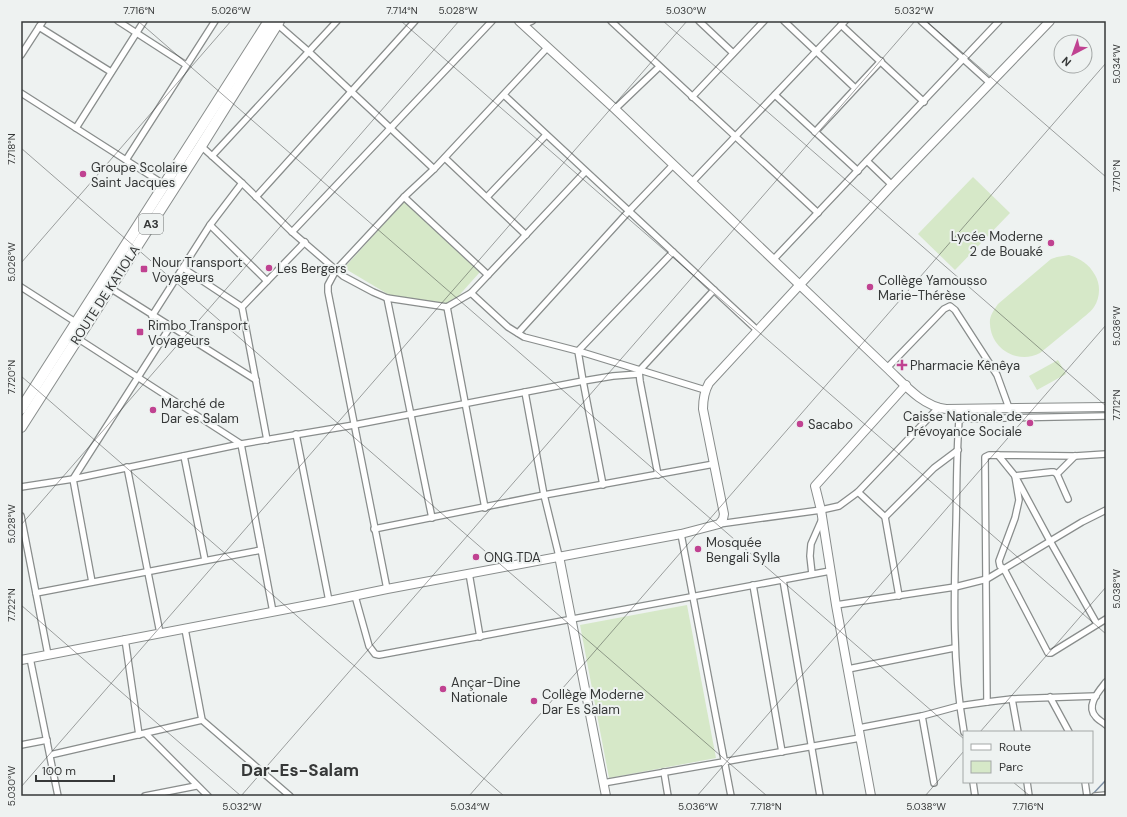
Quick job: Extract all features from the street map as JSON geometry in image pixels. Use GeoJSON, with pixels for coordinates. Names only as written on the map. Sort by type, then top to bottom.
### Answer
{"type":"FeatureCollection","features":[{"type":"Feature","properties":{"kind":"highway","name":"ROUTE DE KATIOLA"},"geometry":{"type":"LineString","coordinates":[[21,427],[201,146],[275,22]]}},
{"type":"Feature","properties":{"kind":"highway","name":"ROUTE DE KATIOLA"},"geometry":{"type":"LineString","coordinates":[[21,409],[165,185],[275,22]]}},
{"type":"Feature","properties":{"kind":"street"},"geometry":{"type":"LineString","coordinates":[[21,55],[43,21]]}},
{"type":"Feature","properties":{"kind":"street"},"geometry":{"type":"LineString","coordinates":[[118,21],[186,65]]}},
{"type":"Feature","properties":{"kind":"street"},"geometry":{"type":"LineString","coordinates":[[76,128],[144,21]]}},
{"type":"Feature","properties":{"kind":"street"},"geometry":{"type":"LineString","coordinates":[[126,160],[214,21]]}},
{"type":"Feature","properties":{"kind":"street"},"geometry":{"type":"LineString","coordinates":[[212,156],[337,21]]}},
{"type":"Feature","properties":{"kind":"street"},"geometry":{"type":"LineString","coordinates":[[256,197],[415,21]]}},
{"type":"Feature","properties":{"kind":"street"},"geometry":{"type":"LineString","coordinates":[[292,232],[492,21]]}},
{"type":"Feature","properties":{"kind":"street"},"geometry":{"type":"LineString","coordinates":[[521,23],[532,21]]}},
{"type":"Feature","properties":{"kind":"street"},"geometry":{"type":"LineString","coordinates":[[611,21],[818,213]]}},
{"type":"Feature","properties":{"kind":"street"},"geometry":{"type":"LineString","coordinates":[[699,21],[733,53]]}},
{"type":"Feature","properties":{"kind":"street"},"geometry":{"type":"LineString","coordinates":[[692,97],[764,21]]}},
{"type":"Feature","properties":{"kind":"street"},"geometry":{"type":"LineString","coordinates":[[784,21],[855,88]]}},
{"type":"Feature","properties":{"kind":"street"},"geometry":{"type":"LineString","coordinates":[[921,21],[990,82]]}},
{"type":"Feature","properties":{"kind":"street"},"geometry":{"type":"LineString","coordinates":[[773,260],[1000,21]]}},
{"type":"Feature","properties":{"kind":"street"},"geometry":{"type":"LineString","coordinates":[[720,524],[724,514],[703,400],[705,390],[709,383],[892,185],[1050,21]]}},
{"type":"Feature","properties":{"kind":"street"},"geometry":{"type":"LineString","coordinates":[[275,22],[434,169]]}},
{"type":"Feature","properties":{"kind":"street"},"geometry":{"type":"LineString","coordinates":[[521,23],[615,109],[799,285],[922,399],[939,407],[960,409],[1106,407]]}},
{"type":"Feature","properties":{"kind":"street"},"geometry":{"type":"LineString","coordinates":[[692,182],[843,23],[924,102]]}},
{"type":"Feature","properties":{"kind":"street"},"geometry":{"type":"LineString","coordinates":[[39,27],[111,72]]}},
{"type":"Feature","properties":{"kind":"street"},"geometry":{"type":"LineString","coordinates":[[387,589],[328,292],[328,285],[336,270],[404,197],[445,158],[547,48]]}},
{"type":"Feature","properties":{"kind":"street"},"geometry":{"type":"LineString","coordinates":[[815,132],[881,61]]}},
{"type":"Feature","properties":{"kind":"street"},"geometry":{"type":"LineString","coordinates":[[615,109],[659,67]]}},
{"type":"Feature","properties":{"kind":"street"},"geometry":{"type":"LineString","coordinates":[[21,93],[165,185]]}},
{"type":"Feature","properties":{"kind":"street"},"geometry":{"type":"LineString","coordinates":[[504,95],[585,172],[758,330]]}},
{"type":"Feature","properties":{"kind":"street"},"geometry":{"type":"LineString","coordinates":[[775,95],[858,171]]}},
{"type":"Feature","properties":{"kind":"street"},"geometry":{"type":"LineString","coordinates":[[487,197],[546,134]]}},
{"type":"Feature","properties":{"kind":"street"},"geometry":{"type":"LineString","coordinates":[[201,146],[242,183],[292,232],[343,276],[388,298],[447,307],[471,293],[585,172]]}},
{"type":"Feature","properties":{"kind":"street"},"geometry":{"type":"LineString","coordinates":[[445,158],[526,235]]}},
{"type":"Feature","properties":{"kind":"street"},"geometry":{"type":"LineString","coordinates":[[867,161],[892,185]]}},
{"type":"Feature","properties":{"kind":"street"},"geometry":{"type":"LineString","coordinates":[[518,333],[673,165]]}},
{"type":"Feature","properties":{"kind":"street"},"geometry":{"type":"LineString","coordinates":[[152,316],[210,226],[242,183]]}},
{"type":"Feature","properties":{"kind":"street"},"geometry":{"type":"LineString","coordinates":[[404,197],[488,275]]}},
{"type":"Feature","properties":{"kind":"street"},"geometry":{"type":"LineString","coordinates":[[210,226],[267,281]]}},
{"type":"Feature","properties":{"kind":"street"},"geometry":{"type":"LineString","coordinates":[[242,307],[304,242]]}},
{"type":"Feature","properties":{"kind":"street"},"geometry":{"type":"LineString","coordinates":[[578,352],[673,252]]}},
{"type":"Feature","properties":{"kind":"street"},"geometry":{"type":"LineString","coordinates":[[183,268],[242,307],[267,440]]}},
{"type":"Feature","properties":{"kind":"street"},"geometry":{"type":"LineString","coordinates":[[21,287],[77,323]]}},
{"type":"Feature","properties":{"kind":"street"},"geometry":{"type":"LineString","coordinates":[[110,288],[152,316],[256,380]]}},
{"type":"Feature","properties":{"kind":"street"},"geometry":{"type":"LineString","coordinates":[[21,487],[241,444],[354,425],[583,381],[639,373],[714,290]]}},
{"type":"Feature","properties":{"kind":"street"},"geometry":{"type":"LineString","coordinates":[[471,293],[508,327],[524,337],[578,352],[639,373],[705,390]]}},
{"type":"Feature","properties":{"kind":"street"},"geometry":{"type":"LineString","coordinates":[[388,298],[432,518]]}},
{"type":"Feature","properties":{"kind":"street"},"geometry":{"type":"LineString","coordinates":[[887,368],[944,309],[950,306],[955,310],[998,375],[1009,408]]}},
{"type":"Feature","properties":{"kind":"street"},"geometry":{"type":"LineString","coordinates":[[447,307],[486,508]]}},
{"type":"Feature","properties":{"kind":"street"},"geometry":{"type":"LineString","coordinates":[[92,582],[73,478],[170,327]]}},
{"type":"Feature","properties":{"kind":"street"},"geometry":{"type":"LineString","coordinates":[[77,338],[241,444],[273,612]]}},
{"type":"Feature","properties":{"kind":"street"},"geometry":{"type":"LineString","coordinates":[[578,352],[603,485]]}},
{"type":"Feature","properties":{"kind":"street"},"geometry":{"type":"LineString","coordinates":[[639,373],[658,474]]}},
{"type":"Feature","properties":{"kind":"street"},"geometry":{"type":"LineString","coordinates":[[871,796],[836,605],[816,485],[906,385]]}},
{"type":"Feature","properties":{"kind":"street"},"geometry":{"type":"LineString","coordinates":[[525,392],[544,495],[572,619],[606,796]]}},
{"type":"Feature","properties":{"kind":"street"},"geometry":{"type":"LineString","coordinates":[[21,660],[469,573],[681,534],[720,524],[821,514],[839,506],[858,492],[939,407]]}},
{"type":"Feature","properties":{"kind":"street"},"geometry":{"type":"LineString","coordinates":[[960,409],[954,587],[954,648],[959,706],[964,731]]}},
{"type":"Feature","properties":{"kind":"street"},"geometry":{"type":"LineString","coordinates":[[959,419],[1106,416]]}},
{"type":"Feature","properties":{"kind":"street"},"geometry":{"type":"LineString","coordinates":[[296,434],[329,601]]}},
{"type":"Feature","properties":{"kind":"street"},"geometry":{"type":"LineString","coordinates":[[885,517],[934,468],[958,450]]}},
{"type":"Feature","properties":{"kind":"street"},"geometry":{"type":"LineString","coordinates":[[987,702],[985,457],[987,455],[1075,456],[1106,454]]}},
{"type":"Feature","properties":{"kind":"street"},"geometry":{"type":"LineString","coordinates":[[998,455],[1015,476],[1050,541],[1098,624]]}},
{"type":"Feature","properties":{"kind":"street"},"geometry":{"type":"LineString","coordinates":[[184,456],[205,560]]}},
{"type":"Feature","properties":{"kind":"street"},"geometry":{"type":"LineString","coordinates":[[1057,474],[1075,456]]}},
{"type":"Feature","properties":{"kind":"street"},"geometry":{"type":"LineString","coordinates":[[374,529],[486,508],[544,495],[714,464]]}},
{"type":"Feature","properties":{"kind":"street"},"geometry":{"type":"LineString","coordinates":[[127,467],[160,633]]}},
{"type":"Feature","properties":{"kind":"street"},"geometry":{"type":"LineString","coordinates":[[1015,476],[1054,472],[1057,474],[1068,499]]}},
{"type":"Feature","properties":{"kind":"street"},"geometry":{"type":"LineString","coordinates":[[1015,476],[1019,500],[1015,518],[999,561],[1000,566],[1004,569],[1048,653],[1106,619]]}},
{"type":"Feature","properties":{"kind":"street"},"geometry":{"type":"LineString","coordinates":[[858,492],[885,517],[899,596]]}},
{"type":"Feature","properties":{"kind":"street"},"geometry":{"type":"LineString","coordinates":[[836,605],[954,587],[987,579],[1050,541],[1106,510]]}},
{"type":"Feature","properties":{"kind":"street"},"geometry":{"type":"LineString","coordinates":[[812,574],[810,556],[811,544],[821,514]]}},
{"type":"Feature","properties":{"kind":"street"},"geometry":{"type":"LineString","coordinates":[[21,516],[48,655]]}},
{"type":"Feature","properties":{"kind":"street"},"geometry":{"type":"LineString","coordinates":[[681,534],[731,796]]}},
{"type":"Feature","properties":{"kind":"street"},"geometry":{"type":"LineString","coordinates":[[36,593],[261,550]]}},
{"type":"Feature","properties":{"kind":"street"},"geometry":{"type":"LineString","coordinates":[[355,596],[369,646],[374,654],[379,655],[830,571]]}},
{"type":"Feature","properties":{"kind":"street"},"geometry":{"type":"LineString","coordinates":[[469,573],[480,637]]}},
{"type":"Feature","properties":{"kind":"street"},"geometry":{"type":"LineString","coordinates":[[783,580],[820,796]]}},
{"type":"Feature","properties":{"kind":"street"},"geometry":{"type":"LineString","coordinates":[[753,585],[782,752]]}},
{"type":"Feature","properties":{"kind":"street"},"geometry":{"type":"LineString","coordinates":[[185,628],[202,720],[290,796]]}},
{"type":"Feature","properties":{"kind":"street"},"geometry":{"type":"LineString","coordinates":[[125,639],[139,735]]}},
{"type":"Feature","properties":{"kind":"street"},"geometry":{"type":"LineString","coordinates":[[848,670],[954,648]]}},
{"type":"Feature","properties":{"kind":"street"},"geometry":{"type":"LineString","coordinates":[[30,658],[58,796]]}},
{"type":"Feature","properties":{"kind":"street"},"geometry":{"type":"LineString","coordinates":[[1106,682],[1096,696],[1092,709],[1094,716],[1106,725]]}},
{"type":"Feature","properties":{"kind":"street"},"geometry":{"type":"LineString","coordinates":[[859,728],[922,716],[959,706],[987,702],[1012,699],[1096,696]]}},
{"type":"Feature","properties":{"kind":"street"},"geometry":{"type":"LineString","coordinates":[[1050,698],[1069,731]]}},
{"type":"Feature","properties":{"kind":"street"},"geometry":{"type":"LineString","coordinates":[[1012,699],[1018,731]]}},
{"type":"Feature","properties":{"kind":"street"},"geometry":{"type":"LineString","coordinates":[[922,716],[934,783]]}},
{"type":"Feature","properties":{"kind":"street"},"geometry":{"type":"LineString","coordinates":[[50,755],[202,720]]}},
{"type":"Feature","properties":{"kind":"street"},"geometry":{"type":"LineString","coordinates":[[146,734],[196,786],[208,796]]}},
{"type":"Feature","properties":{"kind":"street"},"geometry":{"type":"LineString","coordinates":[[603,783],[725,760],[782,752],[860,738]]}},
{"type":"Feature","properties":{"kind":"street"},"geometry":{"type":"LineString","coordinates":[[21,745],[47,740]]}},
{"type":"Feature","properties":{"kind":"street"},"geometry":{"type":"LineString","coordinates":[[664,772],[668,796]]}},
{"type":"Feature","properties":{"kind":"street"},"geometry":{"type":"LineString","coordinates":[[973,783],[975,796]]}},
{"type":"Feature","properties":{"kind":"street"},"geometry":{"type":"LineString","coordinates":[[1027,783],[1030,796]]}},
{"type":"Feature","properties":{"kind":"street"},"geometry":{"type":"LineString","coordinates":[[1085,783],[1087,796]]}},
{"type":"Feature","properties":{"kind":"street"},"geometry":{"type":"LineString","coordinates":[[145,796],[196,786]]}},
{"type":"Feature","properties":{"kind":"street"},"geometry":{"type":"LineString","coordinates":[[1094,796],[1106,794]]}},
{"type":"Feature","properties":{"kind":"green space"},"geometry":{"type":"Polygon","coordinates":[[[973,177],[1010,213],[955,270],[918,234],[973,177]]]}},
{"type":"Feature","properties":{"kind":"green space"},"geometry":{"type":"Polygon","coordinates":[[[405,201],[480,272],[445,311],[391,296],[344,268],[405,201]]]}},
{"type":"Feature","properties":{"kind":"green space"},"geometry":{"type":"Polygon","coordinates":[[[1069,255],[1081,260],[1087,265],[1093,271],[1097,279],[1099,291],[1098,300],[1094,307],[1040,353],[1023,357],[1015,356],[1007,352],[995,341],[990,324],[992,313],[998,304],[1051,259],[1069,255]]]}},
{"type":"Feature","properties":{"kind":"green space"},"geometry":{"type":"Polygon","coordinates":[[[1058,360],[1066,374],[1037,390],[1029,376],[1058,360]]]}},
{"type":"Feature","properties":{"kind":"green space"},"geometry":{"type":"Polygon","coordinates":[[[687,605],[716,758],[609,778],[580,625],[687,605]]]}},
{"type":"Feature","properties":{"kind":"waterway"},"geometry":{"type":"LineString","coordinates":[[1091,796],[1106,780]]}},
{"type":"Feature","properties":{"kind":"place","name":"Groupe Scolaire Saint Jacques"},"geometry":{"type":"Point","coordinates":[83,174]}},
{"type":"Feature","properties":{"kind":"place","name":"Lycée Moderne 2 de Bouaké"},"geometry":{"type":"Point","coordinates":[1051,243]}},
{"type":"Feature","properties":{"kind":"place","name":"Les Bergers"},"geometry":{"type":"Point","coordinates":[269,268]}},
{"type":"Feature","properties":{"kind":"place","name":"Nour Transport Voyageurs"},"geometry":{"type":"Point","coordinates":[144,269]}},
{"type":"Feature","properties":{"kind":"place","name":"Collège Yamousso Marie-Thérèse"},"geometry":{"type":"Point","coordinates":[870,287]}},
{"type":"Feature","properties":{"kind":"place","name":"Rimbo Transport Voyageurs"},"geometry":{"type":"Point","coordinates":[140,332]}},
{"type":"Feature","properties":{"kind":"place","name":"Pharmacie Kênêya"},"geometry":{"type":"Point","coordinates":[902,365]}},
{"type":"Feature","properties":{"kind":"place","name":"Marché de Dar es Salam"},"geometry":{"type":"Point","coordinates":[153,410]}},
{"type":"Feature","properties":{"kind":"place","name":"Caisse Nationale de Prévoyance Sociale"},"geometry":{"type":"Point","coordinates":[1030,423]}},
{"type":"Feature","properties":{"kind":"place","name":"Sacabo"},"geometry":{"type":"Point","coordinates":[800,424]}},
{"type":"Feature","properties":{"kind":"place","name":"Mosquée Bengali Sylla"},"geometry":{"type":"Point","coordinates":[698,549]}},
{"type":"Feature","properties":{"kind":"place","name":"ONG TDA"},"geometry":{"type":"Point","coordinates":[476,557]}},
{"type":"Feature","properties":{"kind":"place","name":"Ançar-Dine Nationale"},"geometry":{"type":"Point","coordinates":[443,689]}},
{"type":"Feature","properties":{"kind":"place","name":"Collège Moderne Dar Es Salam"},"geometry":{"type":"Point","coordinates":[534,701]}},
{"type":"Feature","properties":{"kind":"district","name":"Dar-Es-Salam"},"geometry":{"type":"Point","coordinates":[300,770]}}]}
